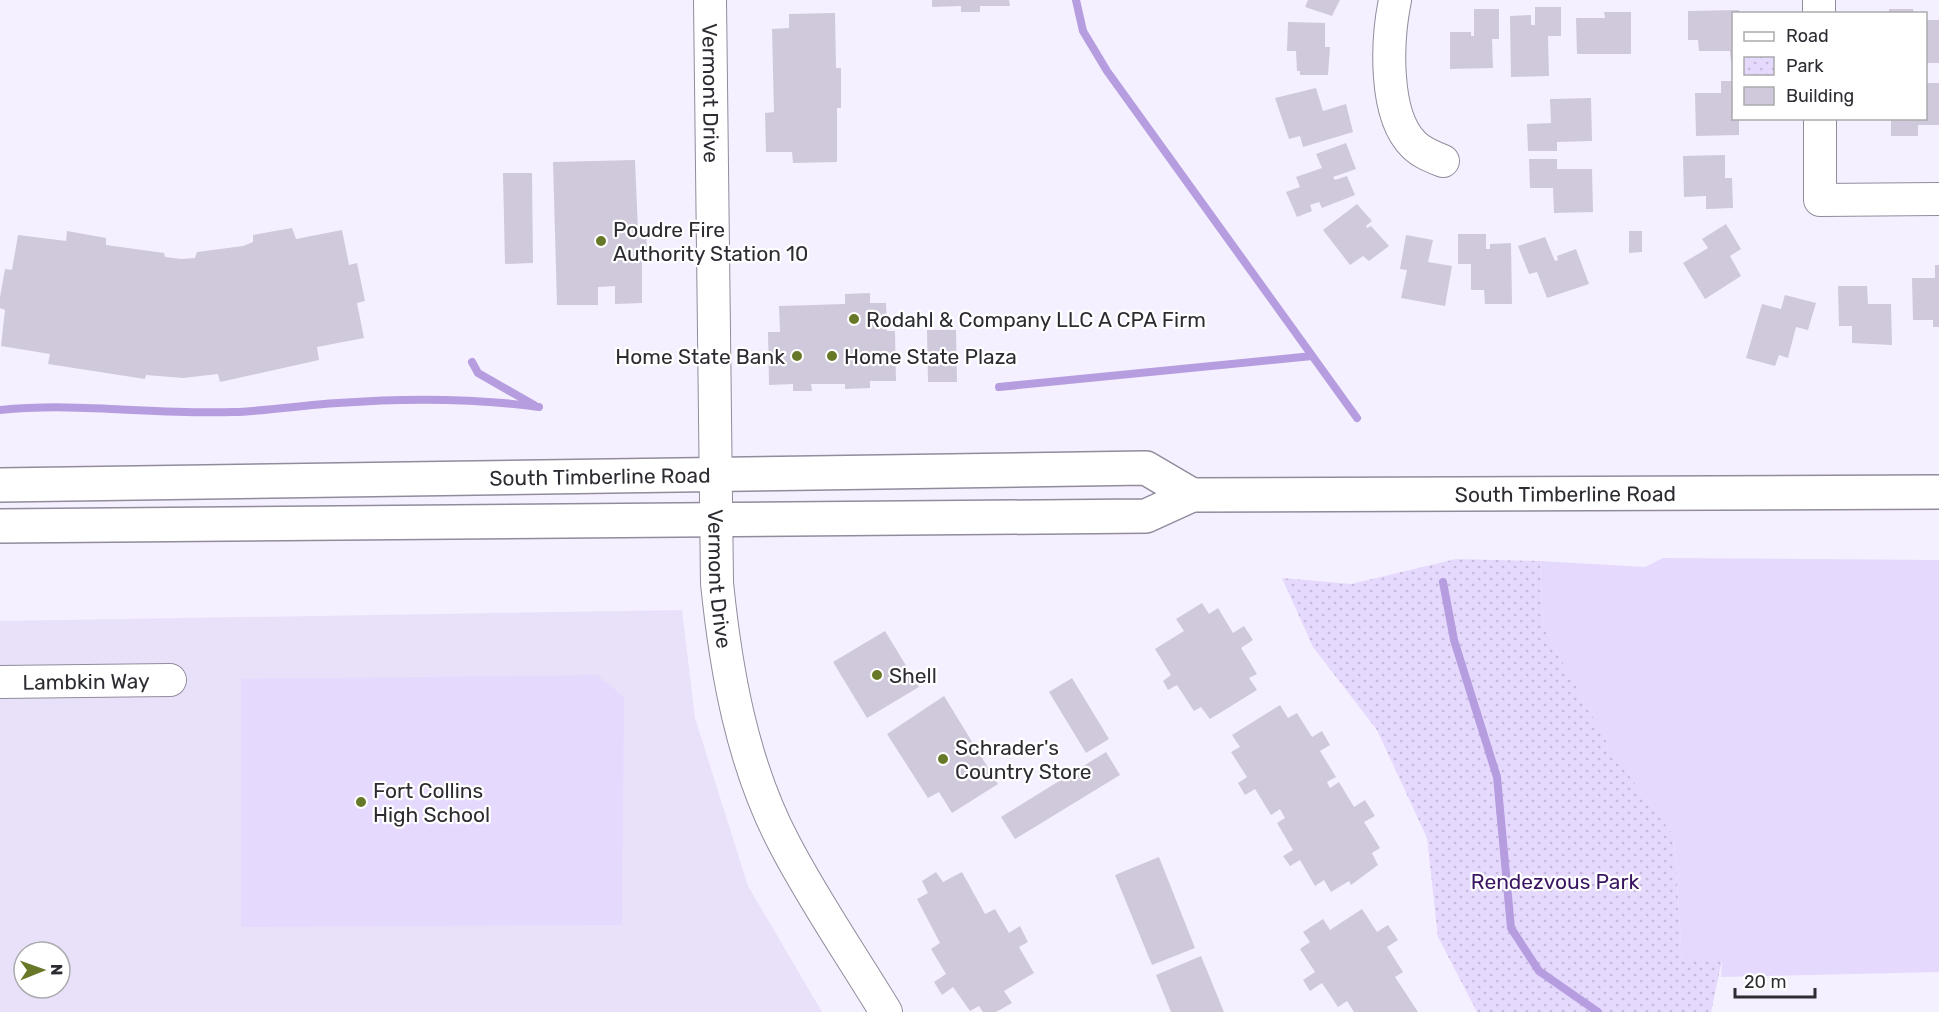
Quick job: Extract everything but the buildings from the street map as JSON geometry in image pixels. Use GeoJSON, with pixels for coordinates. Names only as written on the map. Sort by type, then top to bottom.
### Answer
{"type":"FeatureCollection","features":[{"type":"Feature","properties":{"kind":"main road","name":"South Timberline Road"},"geometry":{"type":"LineString","coordinates":[[0,485],[1146,468],[1191,495]]}},
{"type":"Feature","properties":{"kind":"main road","name":"South Timberline Road"},"geometry":{"type":"LineString","coordinates":[[0,526],[1146,516],[1191,495],[1939,492]]}},
{"type":"Feature","properties":{"kind":"street","name":"Vermont Drive"},"geometry":{"type":"LineString","coordinates":[[710,0],[718,473],[717,583],[723,644],[738,716],[756,774],[783,842],[886,1012]]}},
{"type":"Feature","properties":{"kind":"street"},"geometry":{"type":"LineString","coordinates":[[1395,0],[1390,33],[1390,72],[1397,111],[1404,130],[1414,145],[1443,161]]}},
{"type":"Feature","properties":{"kind":"street"},"geometry":{"type":"LineString","coordinates":[[1820,120],[1820,200],[1939,199]]}},
{"type":"Feature","properties":{"kind":"street","name":"Lambkin Way"},"geometry":{"type":"LineString","coordinates":[[0,682],[170,680]]}},
{"type":"Feature","properties":{"kind":"shaded area","name":"Fort Collins High School"},"geometry":{"type":"Polygon","coordinates":[[[682,610],[695,718],[748,886],[822,1012],[0,1012],[0,621],[682,610]]]}},
{"type":"Feature","properties":{"kind":"green space"},"geometry":{"type":"Polygon","coordinates":[[[1663,558],[1939,560],[1939,972],[1721,977],[1722,960],[1682,960],[1674,836],[1613,755],[1543,627],[1540,561],[1645,567],[1663,558]]]}},
{"type":"Feature","properties":{"kind":"green space","name":"Rendezvous Park"},"geometry":{"type":"Polygon","coordinates":[[[1456,559],[1540,561],[1543,627],[1613,754],[1674,836],[1682,960],[1722,960],[1711,1012],[1477,1012],[1438,937],[1427,838],[1377,730],[1313,647],[1282,578],[1351,584],[1456,559]]]}},
{"type":"Feature","properties":{"kind":"green space"},"geometry":{"type":"Polygon","coordinates":[[[597,675],[624,697],[622,925],[241,927],[241,679],[597,675]]]}},
{"type":"Feature","properties":{"kind":"waterway"},"geometry":{"type":"LineString","coordinates":[[1076,0],[1083,31],[1107,71],[1357,418]]}},
{"type":"Feature","properties":{"kind":"waterway"},"geometry":{"type":"LineString","coordinates":[[999,387],[1312,356]]}},
{"type":"Feature","properties":{"kind":"waterway"},"geometry":{"type":"LineString","coordinates":[[472,362],[478,373],[534,405]]}},
{"type":"Feature","properties":{"kind":"waterway"},"geometry":{"type":"LineString","coordinates":[[0,410],[58,407],[233,412],[388,400],[464,400],[539,407]]}},
{"type":"Feature","properties":{"kind":"waterway"},"geometry":{"type":"LineString","coordinates":[[1443,582],[1454,640],[1497,777],[1511,928],[1539,971],[1598,1012]]}},
{"type":"Feature","properties":{"kind":"place","name":"Poudre Fire Authority Station 10"},"geometry":{"type":"Point","coordinates":[601,241]}},
{"type":"Feature","properties":{"kind":"place","name":"Rodahl & Company LLC A CPA Firm"},"geometry":{"type":"Point","coordinates":[854,319]}},
{"type":"Feature","properties":{"kind":"place","name":"Home State Bank"},"geometry":{"type":"Point","coordinates":[797,356]}},
{"type":"Feature","properties":{"kind":"place","name":"Home State Plaza"},"geometry":{"type":"Point","coordinates":[832,356]}},
{"type":"Feature","properties":{"kind":"place","name":"Shell"},"geometry":{"type":"Point","coordinates":[877,675]}},
{"type":"Feature","properties":{"kind":"place","name":"Schrader's Country Store"},"geometry":{"type":"Point","coordinates":[943,759]}},
{"type":"Feature","properties":{"kind":"place","name":"Fort Collins High School"},"geometry":{"type":"Point","coordinates":[361,802]}}]}
